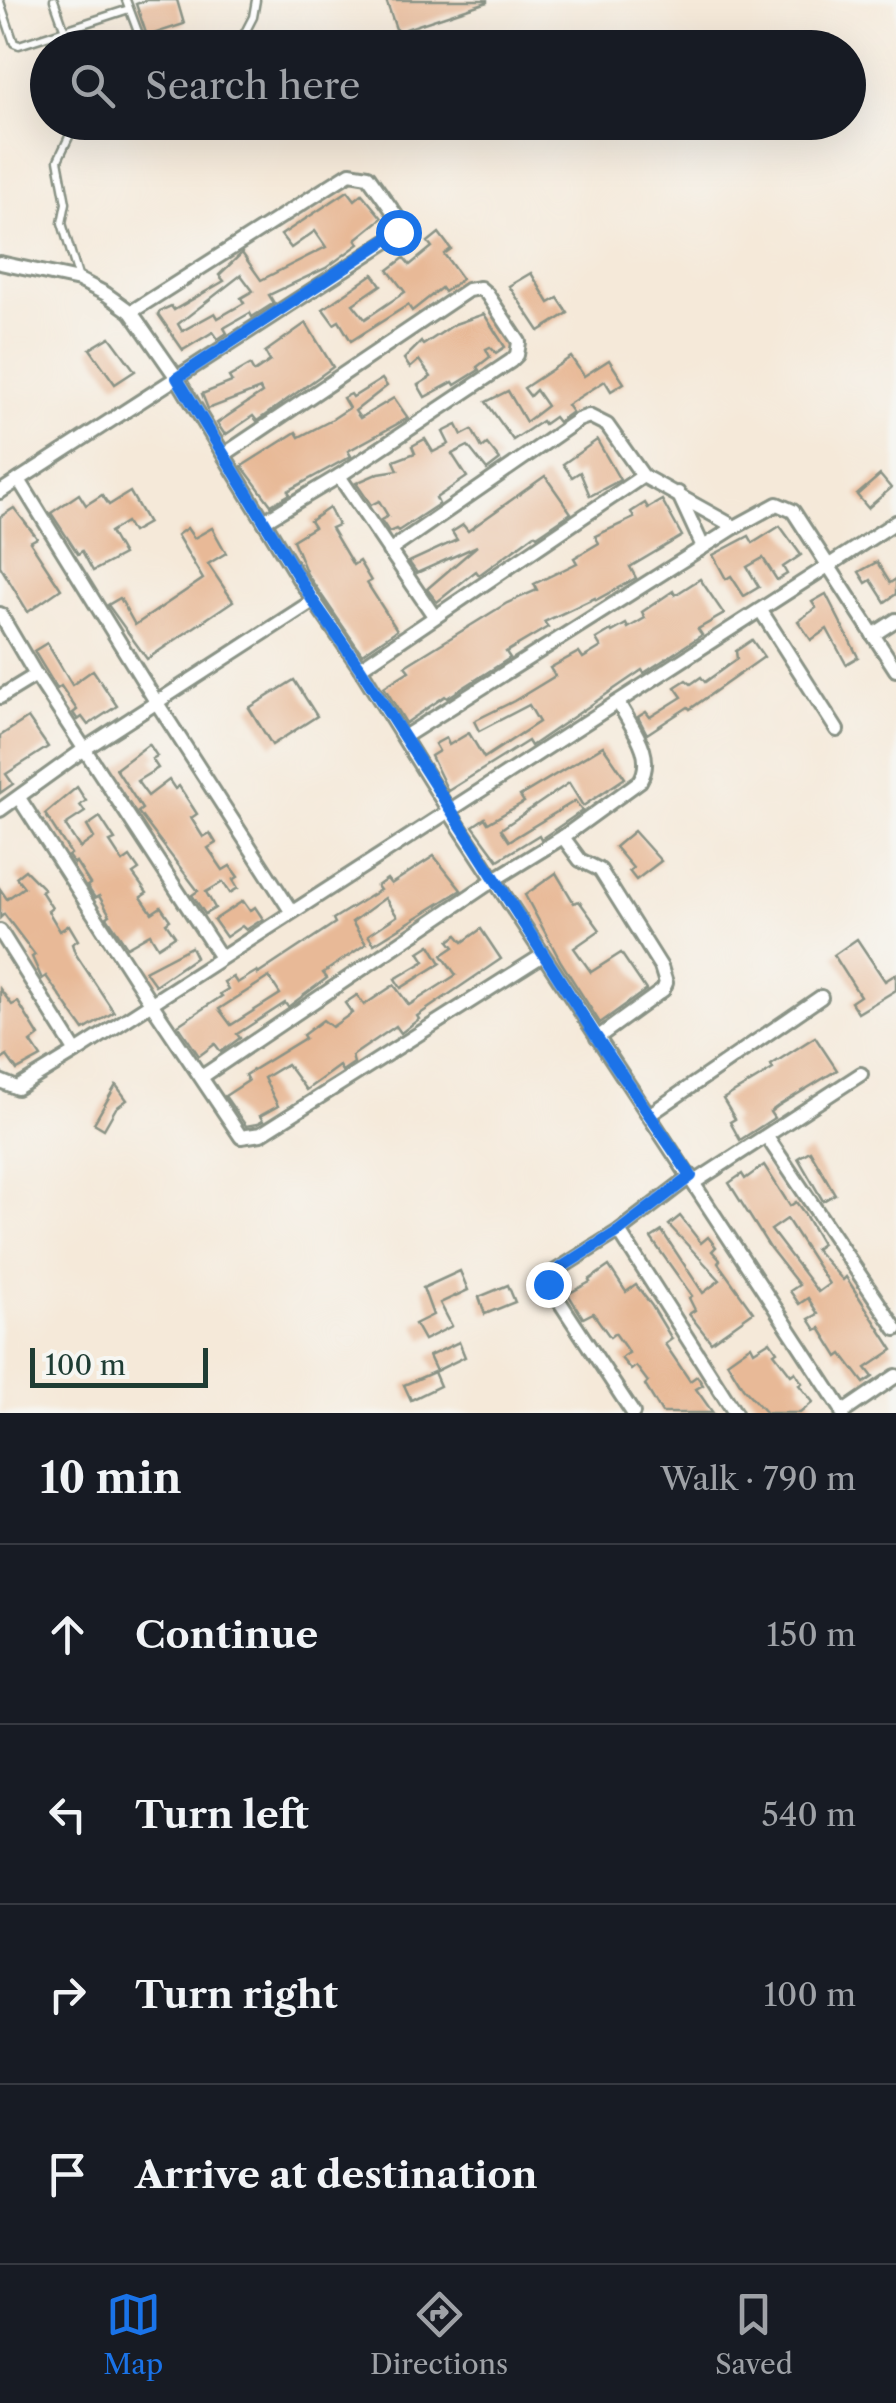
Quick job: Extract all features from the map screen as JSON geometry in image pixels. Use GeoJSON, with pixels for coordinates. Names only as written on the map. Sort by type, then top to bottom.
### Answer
{"type":"FeatureCollection","features":[{"type":"Feature","properties":{"kind":"street"},"geometry":{"type":"LineString","coordinates":[[0,492],[388,241],[398,232],[400,221],[368,176],[350,173],[131,312]]}},
{"type":"Feature","properties":{"kind":"street"},"geometry":{"type":"LineString","coordinates":[[0,262],[79,280],[131,312],[177,378],[313,601],[843,1413],[896,1376]]}},
{"type":"Feature","properties":{"kind":"street"},"geometry":{"type":"LineString","coordinates":[[224,454],[468,290],[480,288],[487,294],[519,342],[517,356],[339,476],[264,521]]}},
{"type":"Feature","properties":{"kind":"street"},"geometry":{"type":"LineString","coordinates":[[388,550],[589,416],[607,425],[644,476],[736,527]]}},
{"type":"Feature","properties":{"kind":"street"},"geometry":{"type":"LineString","coordinates":[[339,476],[434,616]]}},
{"type":"Feature","properties":{"kind":"street"},"geometry":{"type":"LineString","coordinates":[[360,668],[644,476]]}},
{"type":"Feature","properties":{"kind":"street"},"geometry":{"type":"LineString","coordinates":[[19,480],[291,911]]}},
{"type":"Feature","properties":{"kind":"street"},"geometry":{"type":"LineString","coordinates":[[678,493],[703,548]]}},
{"type":"Feature","properties":{"kind":"street"},"geometry":{"type":"LineString","coordinates":[[404,738],[769,507],[786,506],[793,510],[896,670]]}},
{"type":"Feature","properties":{"kind":"street"},"geometry":{"type":"LineString","coordinates":[[0,1081],[17,1088],[76,1052],[896,522]]}},
{"type":"Feature","properties":{"kind":"street"},"geometry":{"type":"LineString","coordinates":[[0,810],[86,748],[313,601]]}},
{"type":"Feature","properties":{"kind":"street"},"geometry":{"type":"LineString","coordinates":[[761,611],[837,730]]}},
{"type":"Feature","properties":{"kind":"street"},"geometry":{"type":"LineString","coordinates":[[0,614],[220,956]]}},
{"type":"Feature","properties":{"kind":"street"},"geometry":{"type":"LineString","coordinates":[[873,634],[896,620]]}},
{"type":"Feature","properties":{"kind":"street"},"geometry":{"type":"LineString","coordinates":[[0,697],[36,674]]}},
{"type":"Feature","properties":{"kind":"street"},"geometry":{"type":"LineString","coordinates":[[202,1076],[495,879],[563,838],[640,781],[648,759],[618,702]]}},
{"type":"Feature","properties":{"kind":"street"},"geometry":{"type":"LineString","coordinates":[[19,798],[150,1004],[241,1136],[256,1136],[543,955]]}},
{"type":"Feature","properties":{"kind":"street"},"geometry":{"type":"LineString","coordinates":[[563,838],[580,860],[600,870],[662,966],[666,983],[663,990],[597,1038]]}},
{"type":"Feature","properties":{"kind":"street"},"geometry":{"type":"LineString","coordinates":[[0,931],[76,1052]]}},
{"type":"Feature","properties":{"kind":"street"},"geometry":{"type":"LineString","coordinates":[[649,1114],[821,998]]}},
{"type":"Feature","properties":{"kind":"street"},"geometry":{"type":"LineString","coordinates":[[632,1413],[548,1284],[554,1272],[860,1074]]}},
{"type":"Feature","properties":{"kind":"street"},"geometry":{"type":"LineString","coordinates":[[766,1137],[896,1329]]}},
{"type":"Feature","properties":{"kind":"street"},"geometry":{"type":"LineString","coordinates":[[619,1231],[735,1413]]}},
{"type":"Feature","properties":{"kind":"lane"},"geometry":{"type":"LineString","coordinates":[[54,0],[64,30]]}},
{"type":"Feature","properties":{"kind":"lane"},"geometry":{"type":"LineString","coordinates":[[126,0],[137,30]]}},
{"type":"Feature","properties":{"kind":"lane"},"geometry":{"type":"LineString","coordinates":[[247,30],[256,0]]}},
{"type":"Feature","properties":{"kind":"lane"},"geometry":{"type":"LineString","coordinates":[[0,2],[14,43],[30,41]]}},
{"type":"Feature","properties":{"kind":"lane"},"geometry":{"type":"LineString","coordinates":[[67,30],[129,9]]}},
{"type":"Feature","properties":{"kind":"lane"},"geometry":{"type":"LineString","coordinates":[[67,140],[58,160],[66,203],[62,223],[79,280]]}},
{"type":"Feature","properties":{"kind":"building"},"geometry":{"type":"Polygon","coordinates":[[[177,0],[184,24],[166,30],[145,30],[136,4],[177,0]]]}},
{"type":"Feature","properties":{"kind":"building"},"geometry":{"type":"Polygon","coordinates":[[[386,0],[487,0],[403,30],[396,30],[386,0]]]}},
{"type":"Feature","properties":{"kind":"building"},"geometry":{"type":"Polygon","coordinates":[[[348,191],[355,200],[362,194],[382,218],[356,239],[359,244],[326,268],[269,295],[274,303],[224,328],[227,333],[218,339],[213,332],[183,350],[158,314],[160,311],[171,306],[174,310],[224,281],[219,275],[242,253],[261,280],[326,247],[315,231],[291,248],[281,235],[348,191]],[[241,275],[178,324],[182,331],[215,313],[218,318],[244,303],[241,298],[253,291],[241,275]]]}},
{"type":"Feature","properties":{"kind":"building"},"geometry":{"type":"Polygon","coordinates":[[[439,233],[451,249],[444,254],[462,279],[444,292],[441,288],[412,311],[408,305],[351,341],[339,321],[334,324],[323,309],[373,274],[381,285],[353,304],[365,319],[405,292],[388,270],[404,258],[410,265],[432,247],[428,242],[439,233]]]}},
{"type":"Feature","properties":{"kind":"building"},"geometry":{"type":"Polygon","coordinates":[[[531,273],[549,303],[558,298],[568,313],[539,331],[509,286],[531,273]]]}},
{"type":"Feature","properties":{"kind":"building"},"geometry":{"type":"Polygon","coordinates":[[[484,314],[505,347],[496,353],[490,347],[486,349],[490,357],[477,367],[479,370],[425,397],[418,385],[431,377],[419,360],[410,368],[404,359],[421,342],[423,345],[455,324],[484,314]]]}},
{"type":"Feature","properties":{"kind":"building"},"geometry":{"type":"Polygon","coordinates":[[[306,323],[333,367],[257,421],[253,416],[225,435],[217,423],[262,393],[260,389],[208,409],[202,394],[232,382],[229,377],[250,365],[254,372],[270,361],[265,352],[306,323]]]}},
{"type":"Feature","properties":{"kind":"building"},"geometry":{"type":"Polygon","coordinates":[[[110,337],[135,371],[115,384],[90,349],[110,337]]]}},
{"type":"Feature","properties":{"kind":"building"},"geometry":{"type":"Polygon","coordinates":[[[571,357],[584,376],[609,360],[624,383],[611,391],[605,381],[567,405],[572,412],[558,422],[554,417],[544,424],[542,421],[513,440],[486,402],[508,391],[526,422],[547,406],[536,390],[530,396],[524,388],[571,357]]]}},
{"type":"Feature","properties":{"kind":"building"},"geometry":{"type":"Polygon","coordinates":[[[382,379],[387,386],[355,411],[360,418],[394,398],[408,418],[348,451],[351,456],[288,491],[290,494],[271,505],[242,466],[296,432],[299,437],[328,422],[349,408],[343,398],[351,394],[353,397],[382,379]]]}},
{"type":"Feature","properties":{"kind":"building"},"geometry":{"type":"Polygon","coordinates":[[[457,425],[462,435],[472,430],[482,448],[487,444],[500,460],[487,470],[468,446],[452,454],[467,477],[436,498],[439,504],[398,531],[389,532],[381,520],[388,516],[379,501],[371,505],[356,483],[398,470],[394,461],[415,453],[412,446],[425,439],[433,452],[449,444],[443,432],[457,425]]]}},
{"type":"Feature","properties":{"kind":"building"},"geometry":{"type":"Polygon","coordinates":[[[597,440],[620,480],[590,496],[580,472],[572,477],[563,464],[597,440]]]}},
{"type":"Feature","properties":{"kind":"building"},"geometry":{"type":"Polygon","coordinates":[[[880,475],[891,488],[868,508],[857,495],[880,475]]]}},
{"type":"Feature","properties":{"kind":"building"},"geometry":{"type":"Polygon","coordinates":[[[545,476],[571,513],[479,575],[476,571],[437,602],[427,589],[477,546],[417,573],[409,562],[457,540],[452,532],[463,525],[468,531],[545,476]]]}},
{"type":"Feature","properties":{"kind":"building"},"geometry":{"type":"Polygon","coordinates":[[[130,492],[148,523],[132,532],[126,522],[110,532],[123,555],[93,571],[51,513],[79,494],[86,505],[102,495],[109,505],[130,492]]]}},
{"type":"Feature","properties":{"kind":"building"},"geometry":{"type":"Polygon","coordinates":[[[662,500],[682,536],[630,567],[636,578],[544,622],[548,627],[506,652],[510,658],[406,723],[384,687],[409,671],[405,666],[507,603],[537,590],[534,584],[577,563],[574,558],[599,543],[595,536],[634,518],[631,512],[645,503],[648,508],[662,500]]]}},
{"type":"Feature","properties":{"kind":"building"},"geometry":{"type":"Polygon","coordinates":[[[14,508],[37,538],[30,542],[61,589],[28,612],[0,566],[0,517],[14,508]]]}},
{"type":"Feature","properties":{"kind":"building"},"geometry":{"type":"Polygon","coordinates":[[[329,508],[338,525],[331,528],[353,565],[359,561],[371,581],[367,583],[397,630],[362,654],[307,574],[293,540],[314,527],[310,521],[329,508]]]}},
{"type":"Feature","properties":{"kind":"building"},"geometry":{"type":"Polygon","coordinates":[[[780,526],[801,555],[783,567],[787,574],[777,580],[763,558],[747,567],[759,587],[744,596],[731,576],[726,579],[713,555],[749,536],[753,543],[780,526]]]}},
{"type":"Feature","properties":{"kind":"building"},"geometry":{"type":"Polygon","coordinates":[[[187,528],[194,538],[212,528],[226,553],[208,564],[233,601],[147,659],[108,605],[120,598],[135,625],[203,579],[177,535],[187,528]]]}},
{"type":"Feature","properties":{"kind":"building"},"geometry":{"type":"Polygon","coordinates":[[[877,562],[890,583],[896,579],[896,594],[885,602],[871,580],[866,583],[859,572],[877,562]]]}},
{"type":"Feature","properties":{"kind":"building"},"geometry":{"type":"Polygon","coordinates":[[[700,579],[724,614],[698,629],[702,635],[644,673],[642,670],[531,746],[528,741],[448,791],[431,756],[439,751],[435,744],[446,738],[449,745],[469,733],[484,758],[539,722],[529,705],[479,731],[474,721],[555,676],[550,668],[579,652],[583,658],[601,647],[596,639],[626,624],[628,628],[645,618],[642,612],[700,579]]]}},
{"type":"Feature","properties":{"kind":"building"},"geometry":{"type":"Polygon","coordinates":[[[826,594],[858,657],[846,664],[827,629],[811,640],[798,621],[816,608],[812,602],[826,594]]]}},
{"type":"Feature","properties":{"kind":"building"},"geometry":{"type":"Polygon","coordinates":[[[752,640],[764,657],[647,734],[638,717],[646,712],[650,717],[682,697],[675,687],[686,680],[691,684],[701,677],[705,682],[737,659],[736,651],[752,640]]]}},
{"type":"Feature","properties":{"kind":"building"},"geometry":{"type":"Polygon","coordinates":[[[47,643],[72,685],[93,670],[117,706],[88,725],[82,717],[78,720],[73,713],[77,710],[61,686],[57,689],[34,651],[47,643]]]}},
{"type":"Feature","properties":{"kind":"building"},"geometry":{"type":"Polygon","coordinates":[[[294,680],[317,716],[272,745],[249,708],[294,680]]]}},
{"type":"Feature","properties":{"kind":"building"},"geometry":{"type":"Polygon","coordinates":[[[28,718],[48,747],[6,774],[13,784],[0,793],[0,736],[28,718]]]}},
{"type":"Feature","properties":{"kind":"building"},"geometry":{"type":"Polygon","coordinates":[[[149,744],[157,756],[152,759],[158,768],[137,781],[148,796],[169,780],[175,789],[179,786],[197,814],[191,818],[203,837],[210,833],[216,843],[208,848],[223,870],[230,866],[238,877],[233,880],[238,888],[230,893],[223,882],[206,892],[215,908],[205,914],[192,895],[198,891],[138,812],[142,809],[116,769],[149,744]]]}},
{"type":"Feature","properties":{"kind":"building"},"geometry":{"type":"Polygon","coordinates":[[[603,746],[625,778],[583,806],[569,783],[501,829],[509,841],[575,801],[582,811],[541,839],[539,835],[498,860],[473,826],[485,818],[488,823],[524,802],[520,796],[603,746]]]}},
{"type":"Feature","properties":{"kind":"building"},"geometry":{"type":"Polygon","coordinates":[[[77,787],[86,801],[80,805],[85,812],[65,825],[80,848],[94,838],[87,826],[100,817],[123,862],[130,857],[139,870],[133,874],[147,893],[141,897],[152,913],[161,907],[170,920],[166,923],[175,936],[158,947],[150,934],[127,947],[45,814],[77,787]]]}},
{"type":"Feature","properties":{"kind":"building"},"geometry":{"type":"Polygon","coordinates":[[[634,831],[661,861],[636,880],[629,871],[633,868],[615,847],[634,831]]]}},
{"type":"Feature","properties":{"kind":"building"},"geometry":{"type":"Polygon","coordinates":[[[434,856],[461,890],[374,944],[368,935],[397,916],[385,898],[352,922],[366,944],[323,973],[327,978],[288,1007],[285,1003],[237,1034],[240,1038],[221,1052],[215,1044],[199,1056],[178,1025],[222,996],[228,989],[224,982],[233,977],[237,983],[257,971],[258,974],[380,890],[377,886],[387,879],[391,884],[434,856]],[[269,977],[219,1009],[231,1025],[280,994],[269,977]]]}},
{"type":"Feature","properties":{"kind":"building"},"geometry":{"type":"Polygon","coordinates":[[[25,870],[44,889],[41,891],[52,908],[48,911],[60,931],[69,925],[78,940],[72,944],[75,953],[114,1012],[84,1030],[46,976],[42,979],[32,957],[35,955],[4,914],[0,918],[0,889],[7,899],[24,887],[16,877],[25,870]]]}},
{"type":"Feature","properties":{"kind":"building"},"geometry":{"type":"Polygon","coordinates":[[[556,873],[574,903],[579,901],[600,930],[574,948],[591,972],[621,953],[646,990],[600,1023],[525,895],[556,873]]]}},
{"type":"Feature","properties":{"kind":"building"},"geometry":{"type":"Polygon","coordinates":[[[243,901],[250,911],[255,907],[263,919],[226,937],[214,920],[243,901]]]}},
{"type":"Feature","properties":{"kind":"building"},"geometry":{"type":"Polygon","coordinates":[[[481,929],[501,959],[417,1016],[419,1019],[401,1033],[396,1026],[352,1056],[354,1063],[342,1071],[339,1066],[306,1090],[287,1064],[264,1078],[278,1106],[260,1116],[263,1121],[246,1126],[225,1096],[248,1081],[245,1075],[305,1038],[303,1035],[323,1020],[332,1027],[352,1013],[345,1003],[357,995],[364,1005],[394,985],[409,1005],[456,975],[442,955],[454,947],[449,941],[457,935],[463,942],[481,929]]]}},
{"type":"Feature","properties":{"kind":"building"},"geometry":{"type":"Polygon","coordinates":[[[857,939],[885,981],[896,974],[896,990],[858,1013],[851,1002],[860,996],[834,955],[857,939]]]}},
{"type":"Feature","properties":{"kind":"building"},"geometry":{"type":"Polygon","coordinates":[[[430,945],[441,963],[401,988],[395,979],[425,961],[419,952],[430,945]]]}},
{"type":"Feature","properties":{"kind":"building"},"geometry":{"type":"Polygon","coordinates":[[[191,947],[196,957],[155,985],[145,971],[191,947]]]}},
{"type":"Feature","properties":{"kind":"building"},"geometry":{"type":"Polygon","coordinates":[[[0,989],[12,1005],[18,1002],[39,1036],[31,1042],[41,1057],[17,1070],[7,1056],[0,1061],[0,989]]]}},
{"type":"Feature","properties":{"kind":"building"},"geometry":{"type":"Polygon","coordinates":[[[815,1037],[837,1070],[778,1106],[770,1112],[774,1118],[740,1140],[730,1122],[735,1119],[723,1099],[773,1069],[771,1065],[815,1037]]]}},
{"type":"Feature","properties":{"kind":"building"},"geometry":{"type":"Polygon","coordinates":[[[116,1085],[127,1100],[116,1108],[104,1129],[94,1123],[116,1085]]]}},
{"type":"Feature","properties":{"kind":"building"},"geometry":{"type":"Polygon","coordinates":[[[810,1151],[835,1194],[823,1201],[798,1158],[810,1151]]]}},
{"type":"Feature","properties":{"kind":"building"},"geometry":{"type":"Polygon","coordinates":[[[764,1165],[790,1206],[796,1202],[804,1213],[822,1244],[815,1249],[843,1280],[846,1277],[893,1350],[866,1368],[873,1377],[864,1383],[842,1354],[838,1357],[820,1328],[816,1330],[809,1319],[818,1314],[808,1298],[799,1304],[790,1291],[799,1285],[729,1183],[742,1174],[745,1179],[764,1165]],[[787,1219],[771,1230],[818,1292],[829,1284],[787,1219]]]}},
{"type":"Feature","properties":{"kind":"building"},"geometry":{"type":"Polygon","coordinates":[[[680,1216],[701,1243],[708,1237],[716,1247],[712,1251],[720,1260],[718,1263],[753,1312],[711,1342],[689,1314],[695,1310],[689,1298],[692,1296],[651,1238],[662,1231],[703,1293],[720,1280],[669,1225],[680,1216]]]}},
{"type":"Feature","properties":{"kind":"building"},"geometry":{"type":"Polygon","coordinates":[[[609,1266],[626,1292],[636,1285],[652,1306],[672,1339],[665,1344],[690,1381],[697,1376],[703,1385],[696,1389],[713,1413],[662,1413],[645,1385],[648,1382],[636,1366],[631,1370],[621,1358],[629,1353],[615,1333],[610,1337],[593,1313],[583,1318],[568,1294],[609,1266]]]}},
{"type":"Feature","properties":{"kind":"building"},"geometry":{"type":"Polygon","coordinates":[[[460,1271],[468,1290],[440,1303],[452,1326],[424,1340],[415,1324],[433,1315],[423,1288],[460,1271]]]}},
{"type":"Feature","properties":{"kind":"building"},"geometry":{"type":"Polygon","coordinates":[[[508,1285],[515,1302],[485,1314],[479,1297],[508,1285]]]}},
{"type":"Feature","properties":{"kind":"building"},"geometry":{"type":"Polygon","coordinates":[[[770,1341],[777,1351],[774,1353],[791,1375],[795,1372],[802,1383],[799,1385],[813,1402],[800,1413],[766,1413],[743,1388],[727,1362],[751,1345],[754,1351],[770,1341]]]}},
{"type":"Feature","properties":{"kind":"building"},"geometry":{"type":"Polygon","coordinates":[[[459,1342],[465,1357],[436,1371],[429,1356],[459,1342]]]}},
{"type":"Feature","properties":{"kind":"building"},"geometry":{"type":"Polygon","coordinates":[[[434,1372],[440,1386],[411,1400],[404,1385],[434,1372]]]}},
{"type":"Feature","properties":{"kind":"route"},"geometry":{"type":"LineString","coordinates":[[398,232],[177,378],[313,601],[691,1176],[619,1231],[554,1272],[548,1284]]}}]}
